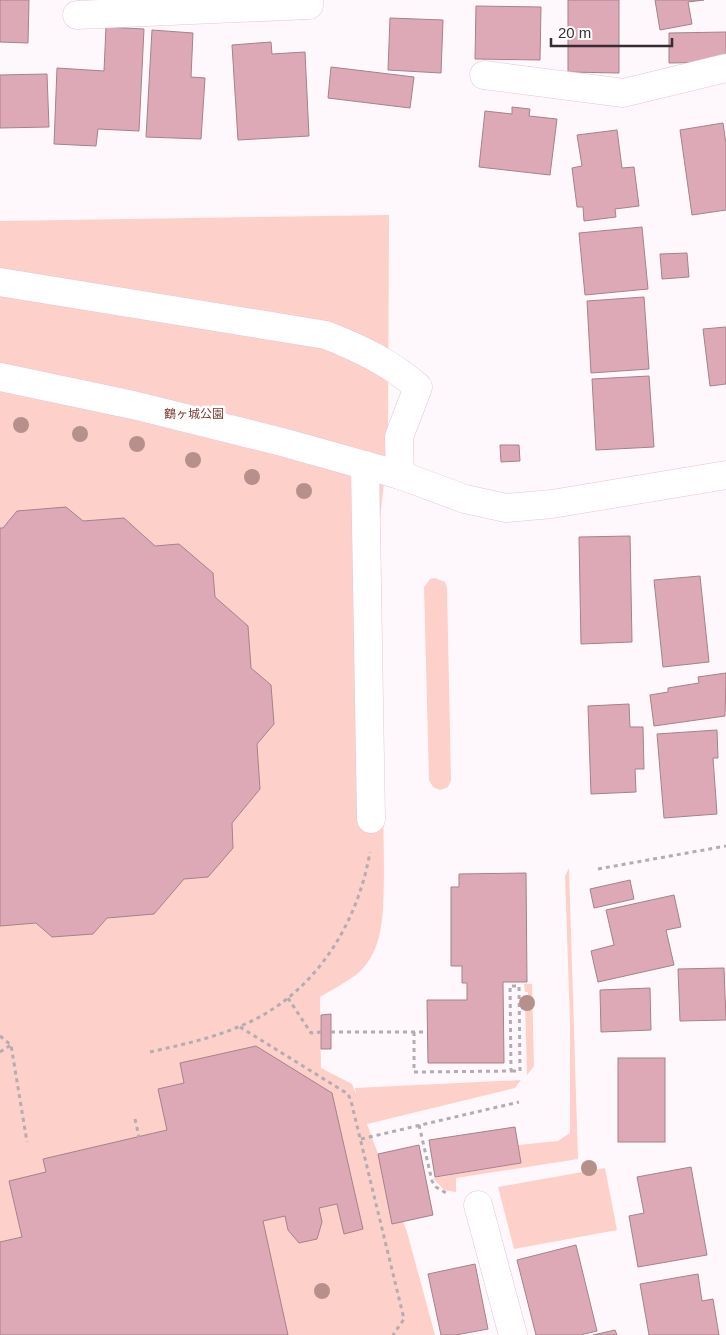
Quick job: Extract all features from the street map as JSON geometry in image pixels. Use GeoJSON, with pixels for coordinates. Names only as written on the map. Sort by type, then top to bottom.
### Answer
{"type":"FeatureCollection","features":[{"type":"Feature","properties":{"kind":"street"},"geometry":{"type":"LineString","coordinates":[[77,15],[309,6],[309,0]]}},
{"type":"Feature","properties":{"kind":"street"},"geometry":{"type":"LineString","coordinates":[[484,75],[623,93],[726,68]]}},
{"type":"Feature","properties":{"kind":"street"},"geometry":{"type":"LineString","coordinates":[[0,282],[326,334],[352,345],[394,367],[418,387],[399,437],[400,475]]}},
{"type":"Feature","properties":{"kind":"street"},"geometry":{"type":"LineString","coordinates":[[0,377],[152,410],[282,442],[400,475],[465,498],[506,508],[552,504],[726,475]]}},
{"type":"Feature","properties":{"kind":"street"},"geometry":{"type":"LineString","coordinates":[[365,466],[372,819]]}},
{"type":"Feature","properties":{"kind":"street"},"geometry":{"type":"LineString","coordinates":[[478,1205],[512,1335]]}},
{"type":"Feature","properties":{"kind":"path"},"geometry":{"type":"LineString","coordinates":[[150,1052],[211,1037],[240,1027],[288,998],[313,974],[334,948],[351,918],[363,886],[370,853],[372,819]]}},
{"type":"Feature","properties":{"kind":"path"},"geometry":{"type":"LineString","coordinates":[[598,869],[726,846]]}},
{"type":"Feature","properties":{"kind":"path"},"geometry":{"type":"LineString","coordinates":[[414,1032],[414,1072],[520,1071],[519,986],[510,986],[511,1071]]}},
{"type":"Feature","properties":{"kind":"path"},"geometry":{"type":"LineString","coordinates":[[288,998],[312,1032],[321,1032]]}},
{"type":"Feature","properties":{"kind":"path"},"geometry":{"type":"LineString","coordinates":[[240,1027],[348,1094],[352,1101],[404,1319],[393,1335]]}},
{"type":"Feature","properties":{"kind":"path"},"geometry":{"type":"LineString","coordinates":[[331,1032],[427,1032]]}},
{"type":"Feature","properties":{"kind":"path"},"geometry":{"type":"LineString","coordinates":[[0,1036],[11,1045],[27,1142]]}},
{"type":"Feature","properties":{"kind":"path"},"geometry":{"type":"LineString","coordinates":[[0,1052],[11,1045]]}},
{"type":"Feature","properties":{"kind":"path"},"geometry":{"type":"LineString","coordinates":[[361,1139],[519,1102]]}},
{"type":"Feature","properties":{"kind":"path"},"geometry":{"type":"LineString","coordinates":[[135,1119],[138,1137]]}},
{"type":"Feature","properties":{"kind":"path"},"geometry":{"type":"LineString","coordinates":[[419,1125],[432,1181]]}},
{"type":"Feature","properties":{"kind":"green space","name":"鶴ヶ城公園"},"geometry":{"type":"Polygon","coordinates":[[[389,215],[388,446],[380,519],[383,914],[378,941],[366,965],[356,975],[320,997],[321,1068],[352,1084],[356,1094],[355,1088],[521,1080],[515,1088],[367,1124],[407,1232],[435,1335],[0,1335],[0,221],[389,215]]]}},
{"type":"Feature","properties":{"kind":"green space"},"geometry":{"type":"Polygon","coordinates":[[[435,578],[445,582],[447,587],[451,780],[448,787],[440,790],[433,787],[429,780],[424,587],[430,579],[435,578]]]}},
{"type":"Feature","properties":{"kind":"green space"},"geometry":{"type":"Polygon","coordinates":[[[569,868],[578,1159],[456,1178],[456,1192],[444,1190],[433,1178],[521,1163],[518,1145],[558,1141],[570,1133],[570,1022],[565,876],[569,868]]]}},
{"type":"Feature","properties":{"kind":"green space"},"geometry":{"type":"Polygon","coordinates":[[[524,984],[532,984],[534,1066],[527,1075],[525,1000],[528,999],[528,992],[525,992],[524,984]]]}},
{"type":"Feature","properties":{"kind":"green space"},"geometry":{"type":"Polygon","coordinates":[[[605,1168],[617,1230],[514,1249],[498,1187],[605,1168]]]}},
{"type":"Feature","properties":{"kind":"building"},"geometry":{"type":"Polygon","coordinates":[[[0,0],[29,0],[28,43],[0,42],[0,0]]]}},
{"type":"Feature","properties":{"kind":"building"},"geometry":{"type":"Polygon","coordinates":[[[568,0],[619,0],[619,73],[568,72],[568,0]]]}},
{"type":"Feature","properties":{"kind":"building"},"geometry":{"type":"Polygon","coordinates":[[[655,0],[704,0],[688,2],[692,24],[660,30],[655,0]]]}},
{"type":"Feature","properties":{"kind":"building"},"geometry":{"type":"Polygon","coordinates":[[[476,6],[541,7],[540,60],[475,59],[476,6]]]}},
{"type":"Feature","properties":{"kind":"building"},"geometry":{"type":"Polygon","coordinates":[[[390,18],[443,20],[441,73],[388,70],[390,18]]]}},
{"type":"Feature","properties":{"kind":"building"},"geometry":{"type":"Polygon","coordinates":[[[106,27],[144,29],[139,131],[98,129],[96,146],[54,144],[57,68],[104,71],[106,27]]]}},
{"type":"Feature","properties":{"kind":"building"},"geometry":{"type":"Polygon","coordinates":[[[152,30],[193,33],[191,77],[205,78],[201,139],[146,137],[152,30]]]}},
{"type":"Feature","properties":{"kind":"building"},"geometry":{"type":"Polygon","coordinates":[[[726,32],[726,62],[669,63],[669,33],[726,32]]]}},
{"type":"Feature","properties":{"kind":"building"},"geometry":{"type":"Polygon","coordinates":[[[271,42],[272,54],[305,52],[309,136],[238,140],[232,45],[271,42]]]}},
{"type":"Feature","properties":{"kind":"building"},"geometry":{"type":"Polygon","coordinates":[[[331,67],[414,77],[410,108],[328,98],[331,67]]]}},
{"type":"Feature","properties":{"kind":"building"},"geometry":{"type":"Polygon","coordinates":[[[47,74],[49,127],[0,128],[0,75],[47,74]]]}},
{"type":"Feature","properties":{"kind":"building"},"geometry":{"type":"Polygon","coordinates":[[[512,107],[530,109],[529,116],[557,119],[550,175],[479,167],[485,111],[512,114],[512,107]]]}},
{"type":"Feature","properties":{"kind":"building"},"geometry":{"type":"Polygon","coordinates":[[[723,123],[726,144],[726,210],[692,215],[680,130],[723,123]]]}},
{"type":"Feature","properties":{"kind":"building"},"geometry":{"type":"Polygon","coordinates":[[[617,130],[622,168],[634,167],[639,206],[615,209],[616,217],[584,221],[583,207],[577,207],[572,168],[582,166],[577,135],[617,130]]]}},
{"type":"Feature","properties":{"kind":"building"},"geometry":{"type":"Polygon","coordinates":[[[642,227],[648,289],[585,295],[579,233],[642,227]]]}},
{"type":"Feature","properties":{"kind":"building"},"geometry":{"type":"Polygon","coordinates":[[[687,253],[689,277],[662,279],[660,254],[687,253]]]}},
{"type":"Feature","properties":{"kind":"building"},"geometry":{"type":"Polygon","coordinates":[[[644,297],[649,369],[591,373],[587,301],[644,297]]]}},
{"type":"Feature","properties":{"kind":"building"},"geometry":{"type":"Polygon","coordinates":[[[726,327],[726,384],[710,386],[703,329],[726,327]]]}},
{"type":"Feature","properties":{"kind":"building"},"geometry":{"type":"Polygon","coordinates":[[[649,376],[654,447],[596,450],[592,379],[649,376]]]}},
{"type":"Feature","properties":{"kind":"building"},"geometry":{"type":"Polygon","coordinates":[[[500,445],[519,445],[520,461],[501,462],[500,445]]]}},
{"type":"Feature","properties":{"kind":"building"},"geometry":{"type":"Polygon","coordinates":[[[66,507],[83,521],[124,518],[155,546],[179,544],[213,573],[215,597],[248,626],[251,668],[271,685],[274,724],[257,744],[260,789],[232,823],[233,848],[208,877],[184,879],[154,914],[107,918],[93,934],[52,937],[36,923],[0,926],[0,528],[3,528],[17,511],[66,507]]]}},
{"type":"Feature","properties":{"kind":"building"},"geometry":{"type":"Polygon","coordinates":[[[630,536],[632,642],[581,644],[579,537],[630,536]]]}},
{"type":"Feature","properties":{"kind":"building"},"geometry":{"type":"Polygon","coordinates":[[[700,576],[709,662],[663,667],[654,580],[700,576]]]}},
{"type":"Feature","properties":{"kind":"building"},"geometry":{"type":"Polygon","coordinates":[[[726,673],[725,716],[654,726],[650,695],[668,692],[668,688],[699,683],[698,677],[726,673]]]}},
{"type":"Feature","properties":{"kind":"building"},"geometry":{"type":"Polygon","coordinates":[[[629,704],[630,727],[643,727],[644,769],[635,769],[636,792],[591,794],[588,706],[629,704]]]}},
{"type":"Feature","properties":{"kind":"building"},"geometry":{"type":"Polygon","coordinates":[[[717,730],[718,758],[713,758],[717,814],[664,818],[657,734],[717,730]]]}},
{"type":"Feature","properties":{"kind":"building"},"geometry":{"type":"Polygon","coordinates":[[[526,873],[527,982],[503,982],[504,1063],[428,1063],[427,1000],[467,1000],[467,983],[462,983],[462,966],[451,966],[451,887],[459,887],[459,874],[526,873]]]}},
{"type":"Feature","properties":{"kind":"building"},"geometry":{"type":"Polygon","coordinates":[[[630,880],[634,899],[594,908],[590,889],[630,880]]]}},
{"type":"Feature","properties":{"kind":"building"},"geometry":{"type":"Polygon","coordinates":[[[674,895],[681,927],[666,930],[674,965],[598,982],[591,951],[614,945],[606,910],[674,895]]]}},
{"type":"Feature","properties":{"kind":"building"},"geometry":{"type":"Polygon","coordinates":[[[724,968],[726,1020],[680,1021],[678,969],[724,968]]]}},
{"type":"Feature","properties":{"kind":"building"},"geometry":{"type":"Polygon","coordinates":[[[650,988],[651,1030],[601,1032],[600,990],[650,988]]]}},
{"type":"Feature","properties":{"kind":"building"},"geometry":{"type":"Polygon","coordinates":[[[331,1014],[331,1049],[321,1049],[321,1015],[331,1014]]]}},
{"type":"Feature","properties":{"kind":"building"},"geometry":{"type":"Polygon","coordinates":[[[256,1046],[332,1093],[363,1229],[344,1234],[337,1204],[319,1208],[322,1222],[317,1239],[299,1243],[288,1230],[285,1216],[263,1221],[288,1335],[0,1335],[0,1242],[22,1237],[9,1181],[46,1172],[43,1159],[167,1130],[158,1089],[184,1083],[180,1063],[256,1046]]]}},
{"type":"Feature","properties":{"kind":"building"},"geometry":{"type":"Polygon","coordinates":[[[618,1058],[665,1058],[665,1142],[618,1142],[618,1058]]]}},
{"type":"Feature","properties":{"kind":"building"},"geometry":{"type":"Polygon","coordinates":[[[515,1127],[521,1163],[435,1177],[429,1140],[515,1127]]]}},
{"type":"Feature","properties":{"kind":"building"},"geometry":{"type":"Polygon","coordinates":[[[419,1145],[433,1215],[392,1224],[378,1154],[419,1145]]]}},
{"type":"Feature","properties":{"kind":"building"},"geometry":{"type":"Polygon","coordinates":[[[691,1167],[707,1255],[638,1267],[629,1216],[644,1213],[637,1177],[691,1167]]]}},
{"type":"Feature","properties":{"kind":"building"},"geometry":{"type":"Polygon","coordinates":[[[576,1245],[597,1331],[580,1335],[536,1335],[517,1260],[576,1245]]]}},
{"type":"Feature","properties":{"kind":"building"},"geometry":{"type":"Polygon","coordinates":[[[475,1264],[488,1329],[456,1335],[441,1335],[428,1274],[475,1264]]]}},
{"type":"Feature","properties":{"kind":"building"},"geometry":{"type":"Polygon","coordinates":[[[698,1274],[702,1301],[713,1299],[719,1335],[649,1335],[640,1284],[698,1274]]]}},
{"type":"Feature","properties":{"kind":"building"},"geometry":{"type":"Polygon","coordinates":[[[615,1330],[617,1335],[593,1335],[615,1330]]]}}]}
